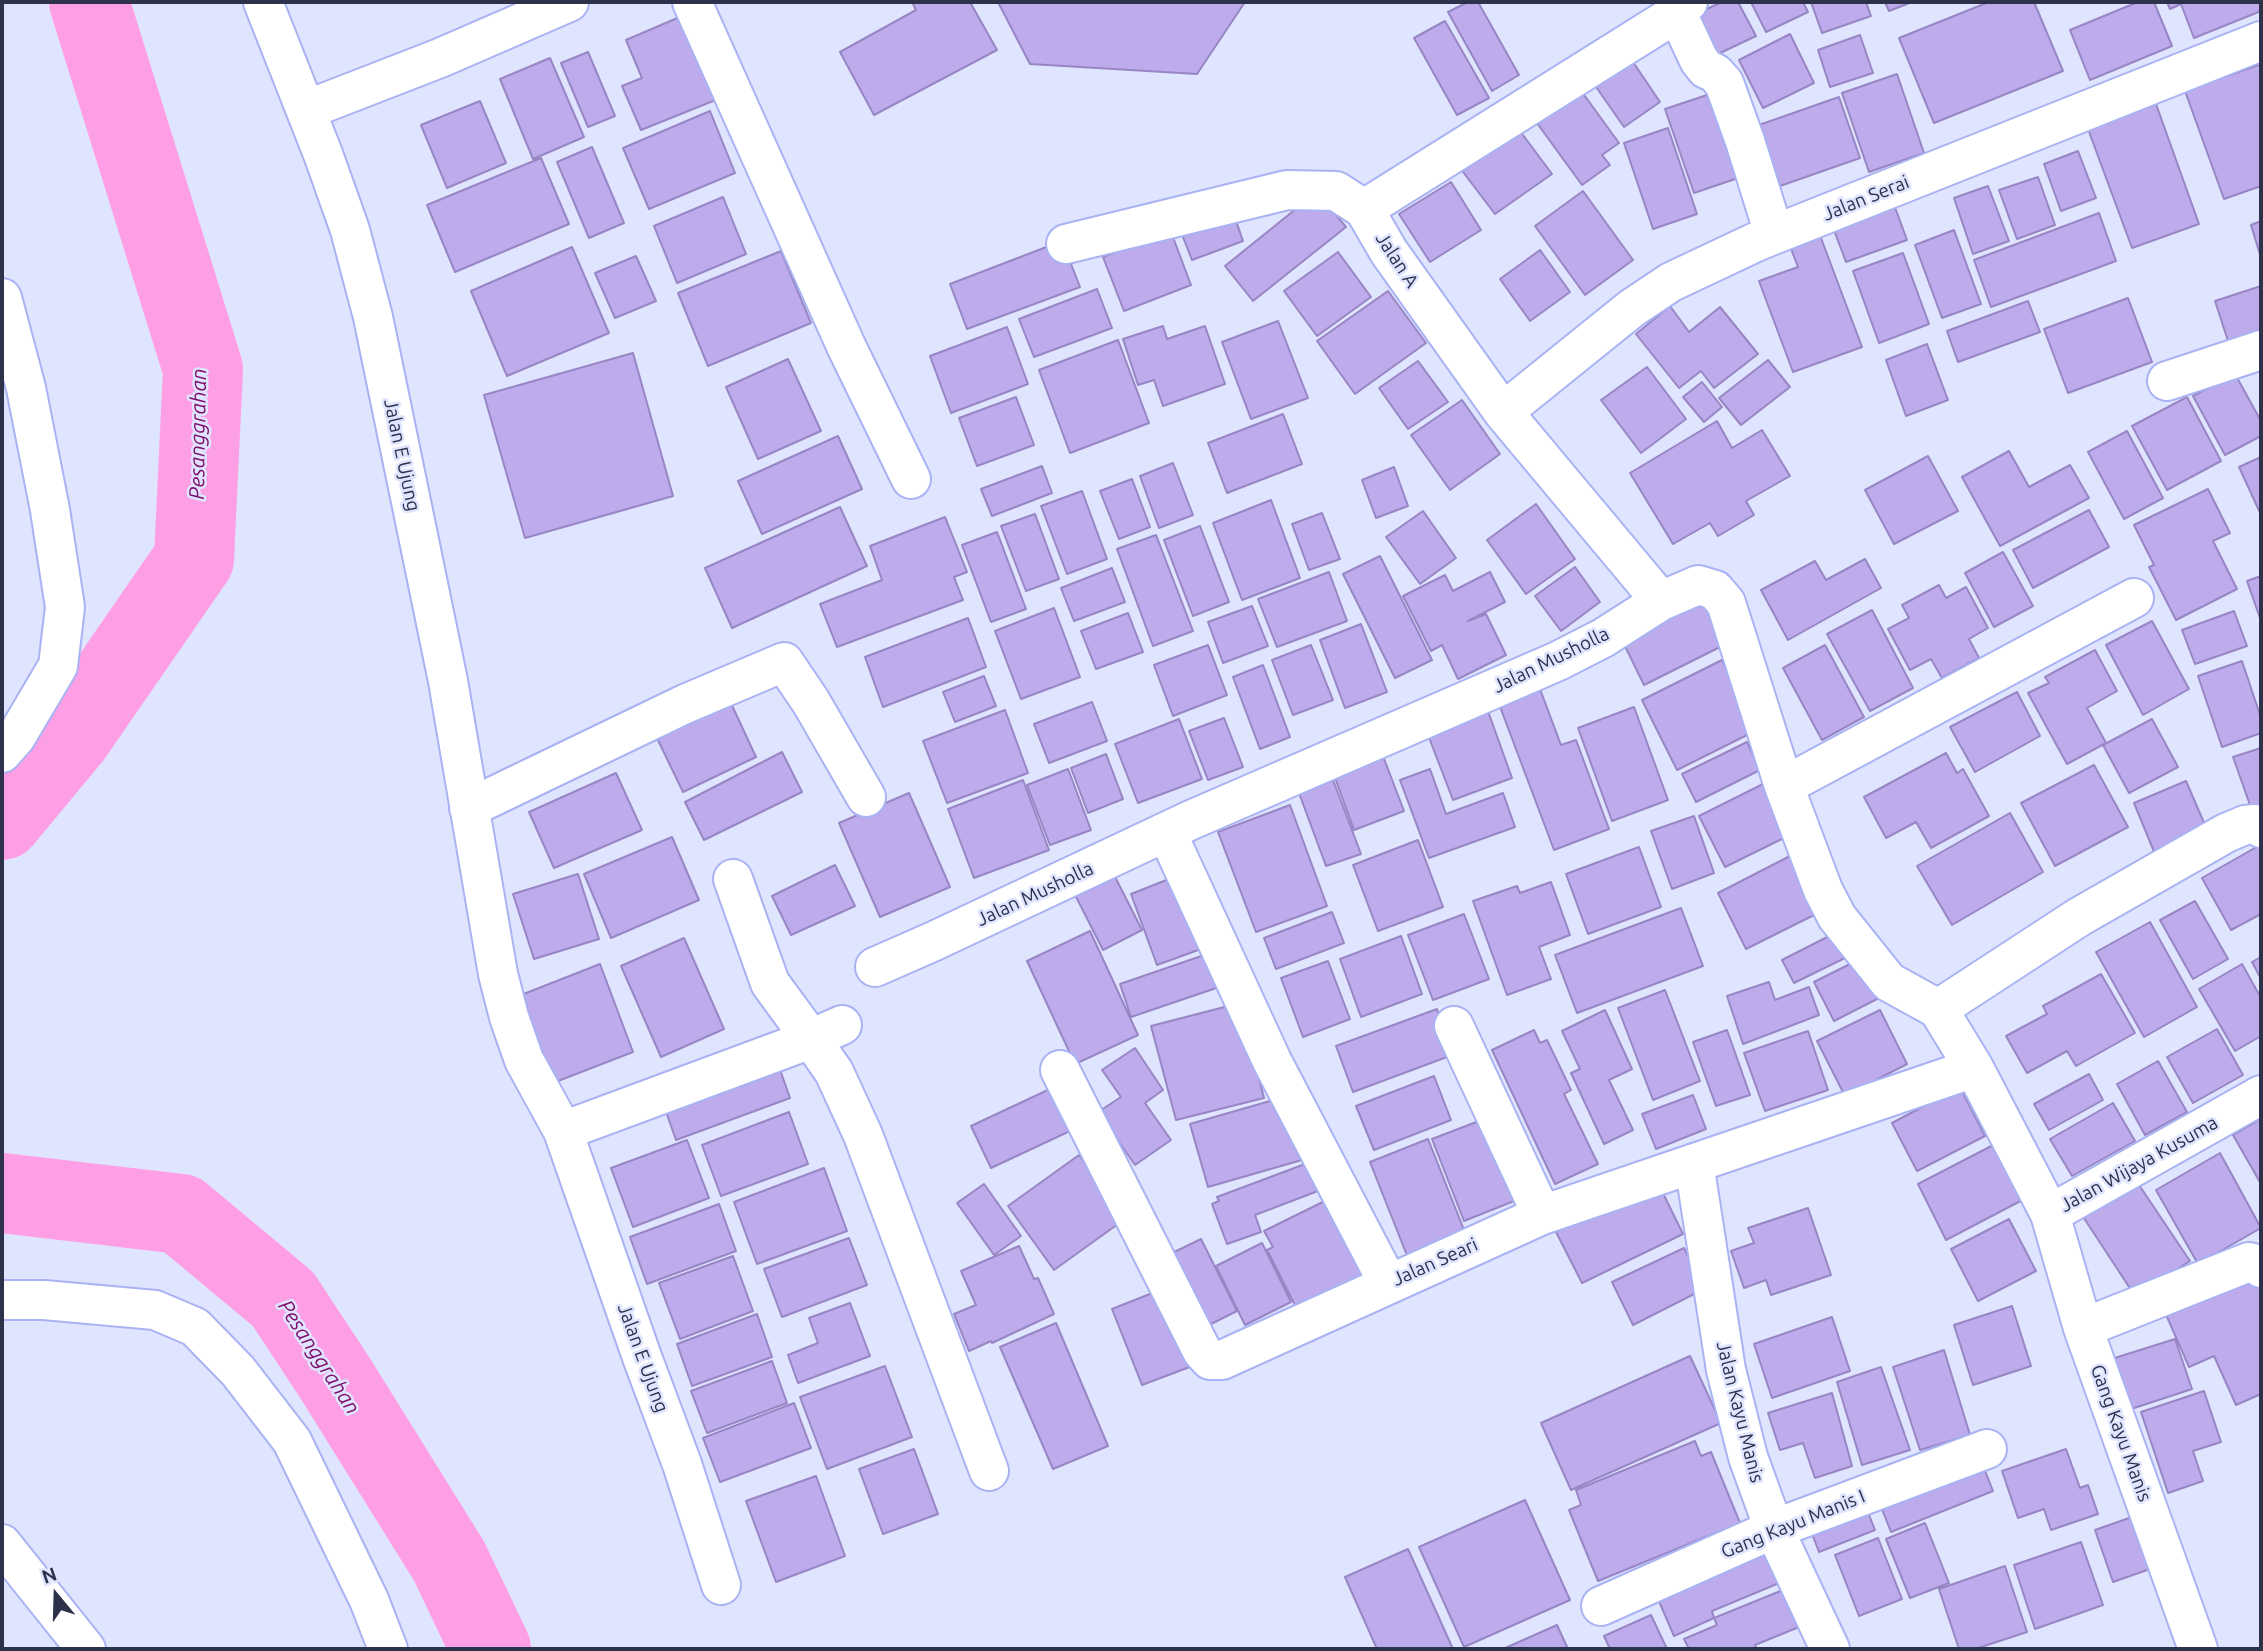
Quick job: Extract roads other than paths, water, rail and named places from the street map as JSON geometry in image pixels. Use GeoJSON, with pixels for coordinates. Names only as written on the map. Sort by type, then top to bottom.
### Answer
{"type":"FeatureCollection","features":[{"type":"Feature","properties":{"kind":"street","name":"Jalan E Ujung"},"geometry":{"type":"LineString","coordinates":[[263,2],[350,230],[373,317],[448,681],[498,974],[509,1017],[524,1059],[563,1131],[682,1464],[721,1585]]}},
{"type":"Feature","properties":{"kind":"street"},"geometry":{"type":"LineString","coordinates":[[306,110],[440,58],[569,2]]}},
{"type":"Feature","properties":{"kind":"street"},"geometry":{"type":"LineString","coordinates":[[692,2],[847,348],[911,479]]}},
{"type":"Feature","properties":{"kind":"street"},"geometry":{"type":"LineString","coordinates":[[1066,244],[1287,190],[1336,191],[1364,209],[1683,7],[1699,60],[1724,83],[1774,234]]}},
{"type":"Feature","properties":{"kind":"street","name":"Jalan Serai"},"geometry":{"type":"LineString","coordinates":[[1503,412],[1632,307],[1671,282],[1774,234],[2261,41]]}},
{"type":"Feature","properties":{"kind":"street","name":"Jalan A"},"geometry":{"type":"LineString","coordinates":[[1364,209],[1389,253],[1503,412],[1661,601]]}},
{"type":"Feature","properties":{"kind":"street"},"geometry":{"type":"LineString","coordinates":[[2,298],[26,387],[50,510],[65,607],[58,666],[16,737],[2,753]]}},
{"type":"Feature","properties":{"kind":"street"},"geometry":{"type":"LineString","coordinates":[[2167,381],[2261,350]]}},
{"type":"Feature","properties":{"kind":"street","name":"Jalan Musholla"},"geometry":{"type":"LineString","coordinates":[[875,967],[1167,832],[1558,661],[1603,638],[1661,601],[1698,585],[1715,590],[1726,603],[1784,786],[1823,890],[1837,917],[1889,982],[1938,1009],[1974,1068]]}},
{"type":"Feature","properties":{"kind":"street"},"geometry":{"type":"LineString","coordinates":[[1784,786],[2134,598]]}},
{"type":"Feature","properties":{"kind":"street"},"geometry":{"type":"LineString","coordinates":[[469,808],[685,704],[784,662],[811,702],[866,797]]}},
{"type":"Feature","properties":{"kind":"street"},"geometry":{"type":"LineString","coordinates":[[1938,1009],[2078,917],[2226,833],[2245,825],[2255,824],[2261,828]]}},
{"type":"Feature","properties":{"kind":"street"},"geometry":{"type":"LineString","coordinates":[[1167,832],[1272,1061],[1388,1283]]}},
{"type":"Feature","properties":{"kind":"street"},"geometry":{"type":"LineString","coordinates":[[733,879],[770,983],[826,1032],[834,1072],[863,1135],[989,1471]]}},
{"type":"Feature","properties":{"kind":"street"},"geometry":{"type":"LineString","coordinates":[[1454,1026],[1542,1215]]}},
{"type":"Feature","properties":{"kind":"street"},"geometry":{"type":"LineString","coordinates":[[563,1131],[826,1032]]}},
{"type":"Feature","properties":{"kind":"street","name":"Jalan Seari"},"geometry":{"type":"LineString","coordinates":[[1060,1070],[1202,1351],[1210,1360],[1222,1360],[1542,1215],[1974,1068]]}},
{"type":"Feature","properties":{"kind":"street","name":"Jalan Wijaya Kusuma"},"geometry":{"type":"LineString","coordinates":[[1974,1068],[2050,1214],[2261,1095]]}},
{"type":"Feature","properties":{"kind":"street","name":"Jalan Kayu Manis"},"geometry":{"type":"LineString","coordinates":[[1694,1163],[1726,1370],[1748,1457],[1774,1530],[1830,1649]]}},
{"type":"Feature","properties":{"kind":"street","name":"Gang Kayu Manis"},"geometry":{"type":"LineString","coordinates":[[2050,1214],[2083,1328],[2198,1649]]}},
{"type":"Feature","properties":{"kind":"street"},"geometry":{"type":"LineString","coordinates":[[2083,1328],[2249,1262],[2260,1265],[2261,1268]]}},
{"type":"Feature","properties":{"kind":"street"},"geometry":{"type":"LineString","coordinates":[[2,1300],[44,1300],[155,1310],[195,1326],[238,1371],[292,1441],[369,1600],[388,1649]]}},
{"type":"Feature","properties":{"kind":"street","name":"Gang Kayu Manis I"},"geometry":{"type":"LineString","coordinates":[[1601,1606],[1774,1530],[1987,1449]]}},
{"type":"Feature","properties":{"kind":"street"},"geometry":{"type":"LineString","coordinates":[[2,1544],[86,1649]]}},
{"type":"Feature","properties":{"kind":"waterway","name":"Pesanggrahan"},"geometry":{"type":"LineString","coordinates":[[2,820],[71,737],[194,559],[203,369],[89,2]]}},
{"type":"Feature","properties":{"kind":"waterway","name":"Pesanggrahan"},"geometry":{"type":"LineString","coordinates":[[2,1193],[181,1214],[283,1299],[449,1561],[491,1649]]}}]}
